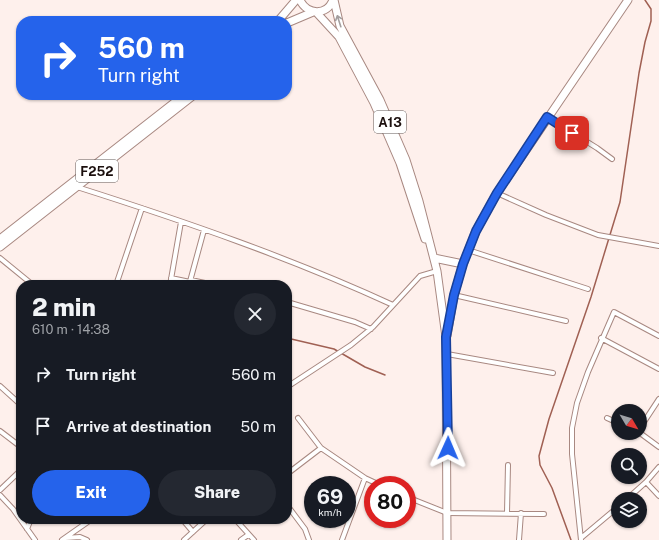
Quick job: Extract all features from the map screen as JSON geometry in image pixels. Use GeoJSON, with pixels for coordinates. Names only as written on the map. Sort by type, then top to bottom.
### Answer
{"type":"FeatureCollection","features":[{"type":"Feature","properties":{"kind":"main road"},"geometry":{"type":"LineString","coordinates":[[282,16],[296,0]]}},
{"type":"Feature","properties":{"kind":"main road","name":"A13"},"geometry":{"type":"LineString","coordinates":[[300,0],[303,6],[315,12],[339,37],[374,103],[400,163],[423,235],[432,251]]}},
{"type":"Feature","properties":{"kind":"main road","name":"A13"},"geometry":{"type":"LineString","coordinates":[[315,12],[325,10],[334,0]]}},
{"type":"Feature","properties":{"kind":"main road","name":"A13"},"geometry":{"type":"LineString","coordinates":[[334,0],[340,26],[380,100],[406,160],[437,271],[447,354],[447,540]]}},
{"type":"Feature","properties":{"kind":"main road"},"geometry":{"type":"LineString","coordinates":[[446,337],[454,295],[463,264],[468,250],[497,193],[547,117],[628,0]]}},
{"type":"Feature","properties":{"kind":"main road"},"geometry":{"type":"LineString","coordinates":[[292,21],[315,12]]}},
{"type":"Feature","properties":{"kind":"main road","name":"F252"},"geometry":{"type":"LineString","coordinates":[[0,239],[178,100]]}},
{"type":"Feature","properties":{"kind":"main road","name":"F252"},"geometry":{"type":"LineString","coordinates":[[0,247],[188,100]]}},
{"type":"Feature","properties":{"kind":"main road"},"geometry":{"type":"LineString","coordinates":[[434,258],[463,264]]}},
{"type":"Feature","properties":{"kind":"street"},"geometry":{"type":"LineString","coordinates":[[547,117],[612,159]]}},
{"type":"Feature","properties":{"kind":"street"},"geometry":{"type":"LineString","coordinates":[[76,187],[142,208],[298,263],[393,305]]}},
{"type":"Feature","properties":{"kind":"street"},"geometry":{"type":"LineString","coordinates":[[497,193],[546,215],[606,238],[659,246]]}},
{"type":"Feature","properties":{"kind":"street"},"geometry":{"type":"LineString","coordinates":[[118,280],[142,208]]}},
{"type":"Feature","properties":{"kind":"street"},"geometry":{"type":"LineString","coordinates":[[180,280],[171,278],[181,222]]}},
{"type":"Feature","properties":{"kind":"street"},"geometry":{"type":"LineString","coordinates":[[191,280],[204,230]]}},
{"type":"Feature","properties":{"kind":"street"},"geometry":{"type":"LineString","coordinates":[[468,250],[588,289]]}},
{"type":"Feature","properties":{"kind":"street"},"geometry":{"type":"LineString","coordinates":[[0,258],[27,280]]}},
{"type":"Feature","properties":{"kind":"street"},"geometry":{"type":"LineString","coordinates":[[292,384],[351,345],[371,329],[420,276],[437,271]]}},
{"type":"Feature","properties":{"kind":"street"},"geometry":{"type":"LineString","coordinates":[[454,295],[566,321]]}},
{"type":"Feature","properties":{"kind":"street"},"geometry":{"type":"LineString","coordinates":[[292,303],[355,322],[371,329]]}},
{"type":"Feature","properties":{"kind":"street"},"geometry":{"type":"LineString","coordinates":[[581,539],[572,454],[572,428],[578,403],[601,338],[614,312],[659,336]]}},
{"type":"Feature","properties":{"kind":"street"},"geometry":{"type":"LineString","coordinates":[[601,338],[659,369]]}},
{"type":"Feature","properties":{"kind":"street"},"geometry":{"type":"LineString","coordinates":[[447,354],[553,373]]}},
{"type":"Feature","properties":{"kind":"street"},"geometry":{"type":"LineString","coordinates":[[0,386],[16,400]]}},
{"type":"Feature","properties":{"kind":"street"},"geometry":{"type":"LineString","coordinates":[[647,417],[659,399]]}},
{"type":"Feature","properties":{"kind":"street"},"geometry":{"type":"LineString","coordinates":[[298,418],[321,448],[364,477]]}},
{"type":"Feature","properties":{"kind":"street"},"geometry":{"type":"LineString","coordinates":[[607,418],[611,420]]}},
{"type":"Feature","properties":{"kind":"street"},"geometry":{"type":"LineString","coordinates":[[0,430],[16,444]]}},
{"type":"Feature","properties":{"kind":"street"},"geometry":{"type":"LineString","coordinates":[[647,438],[659,447]]}},
{"type":"Feature","properties":{"kind":"street"},"geometry":{"type":"LineString","coordinates":[[292,470],[321,448]]}},
{"type":"Feature","properties":{"kind":"street"},"geometry":{"type":"LineString","coordinates":[[507,513],[508,465]]}},
{"type":"Feature","properties":{"kind":"street"},"geometry":{"type":"LineString","coordinates":[[647,481],[659,467]]}},
{"type":"Feature","properties":{"kind":"street"},"geometry":{"type":"LineString","coordinates":[[0,490],[16,475]]}},
{"type":"Feature","properties":{"kind":"street"},"geometry":{"type":"LineString","coordinates":[[342,540],[364,481]]}},
{"type":"Feature","properties":{"kind":"street"},"geometry":{"type":"LineString","coordinates":[[647,483],[659,496]]}},
{"type":"Feature","properties":{"kind":"street"},"geometry":{"type":"LineString","coordinates":[[635,492],[644,484]]}},
{"type":"Feature","properties":{"kind":"street"},"geometry":{"type":"LineString","coordinates":[[0,495],[16,513]]}},
{"type":"Feature","properties":{"kind":"street"},"geometry":{"type":"LineString","coordinates":[[416,501],[447,513],[544,514]]}},
{"type":"Feature","properties":{"kind":"street"},"geometry":{"type":"LineString","coordinates":[[292,511],[306,529],[309,540]]}},
{"type":"Feature","properties":{"kind":"street"},"geometry":{"type":"LineString","coordinates":[[519,540],[521,513]]}},
{"type":"Feature","properties":{"kind":"street"},"geometry":{"type":"LineString","coordinates":[[581,539],[611,513]]}},
{"type":"Feature","properties":{"kind":"street"},"geometry":{"type":"LineString","coordinates":[[24,524],[35,540]]}},
{"type":"Feature","properties":{"kind":"street"},"geometry":{"type":"LineString","coordinates":[[27,529],[29,524]]}},
{"type":"Feature","properties":{"kind":"street"},"geometry":{"type":"LineString","coordinates":[[63,539],[85,524]]}},
{"type":"Feature","properties":{"kind":"street"},"geometry":{"type":"LineString","coordinates":[[186,524],[193,532]]}},
{"type":"Feature","properties":{"kind":"street"},"geometry":{"type":"LineString","coordinates":[[184,540],[201,524]]}},
{"type":"Feature","properties":{"kind":"street"},"geometry":{"type":"LineString","coordinates":[[239,524],[254,540]]}},
{"type":"Feature","properties":{"kind":"street"},"geometry":{"type":"LineString","coordinates":[[241,540],[248,535]]}},
{"type":"Feature","properties":{"kind":"street"},"geometry":{"type":"LineString","coordinates":[[63,539],[80,537],[87,540]]}},
{"type":"Feature","properties":{"kind":"waterway"},"geometry":{"type":"LineString","coordinates":[[571,540],[552,488],[540,465],[539,456],[549,419],[591,297],[620,202],[639,73],[651,21],[651,9],[645,0]]}},
{"type":"Feature","properties":{"kind":"waterway"},"geometry":{"type":"LineString","coordinates":[[292,339],[334,349],[365,367],[385,375]]}},
{"type":"Feature","properties":{"kind":"route"},"geometry":{"type":"LineString","coordinates":[[448,448],[446,337],[454,295],[468,250],[476,231],[497,193],[547,117],[572,133]]}}]}
